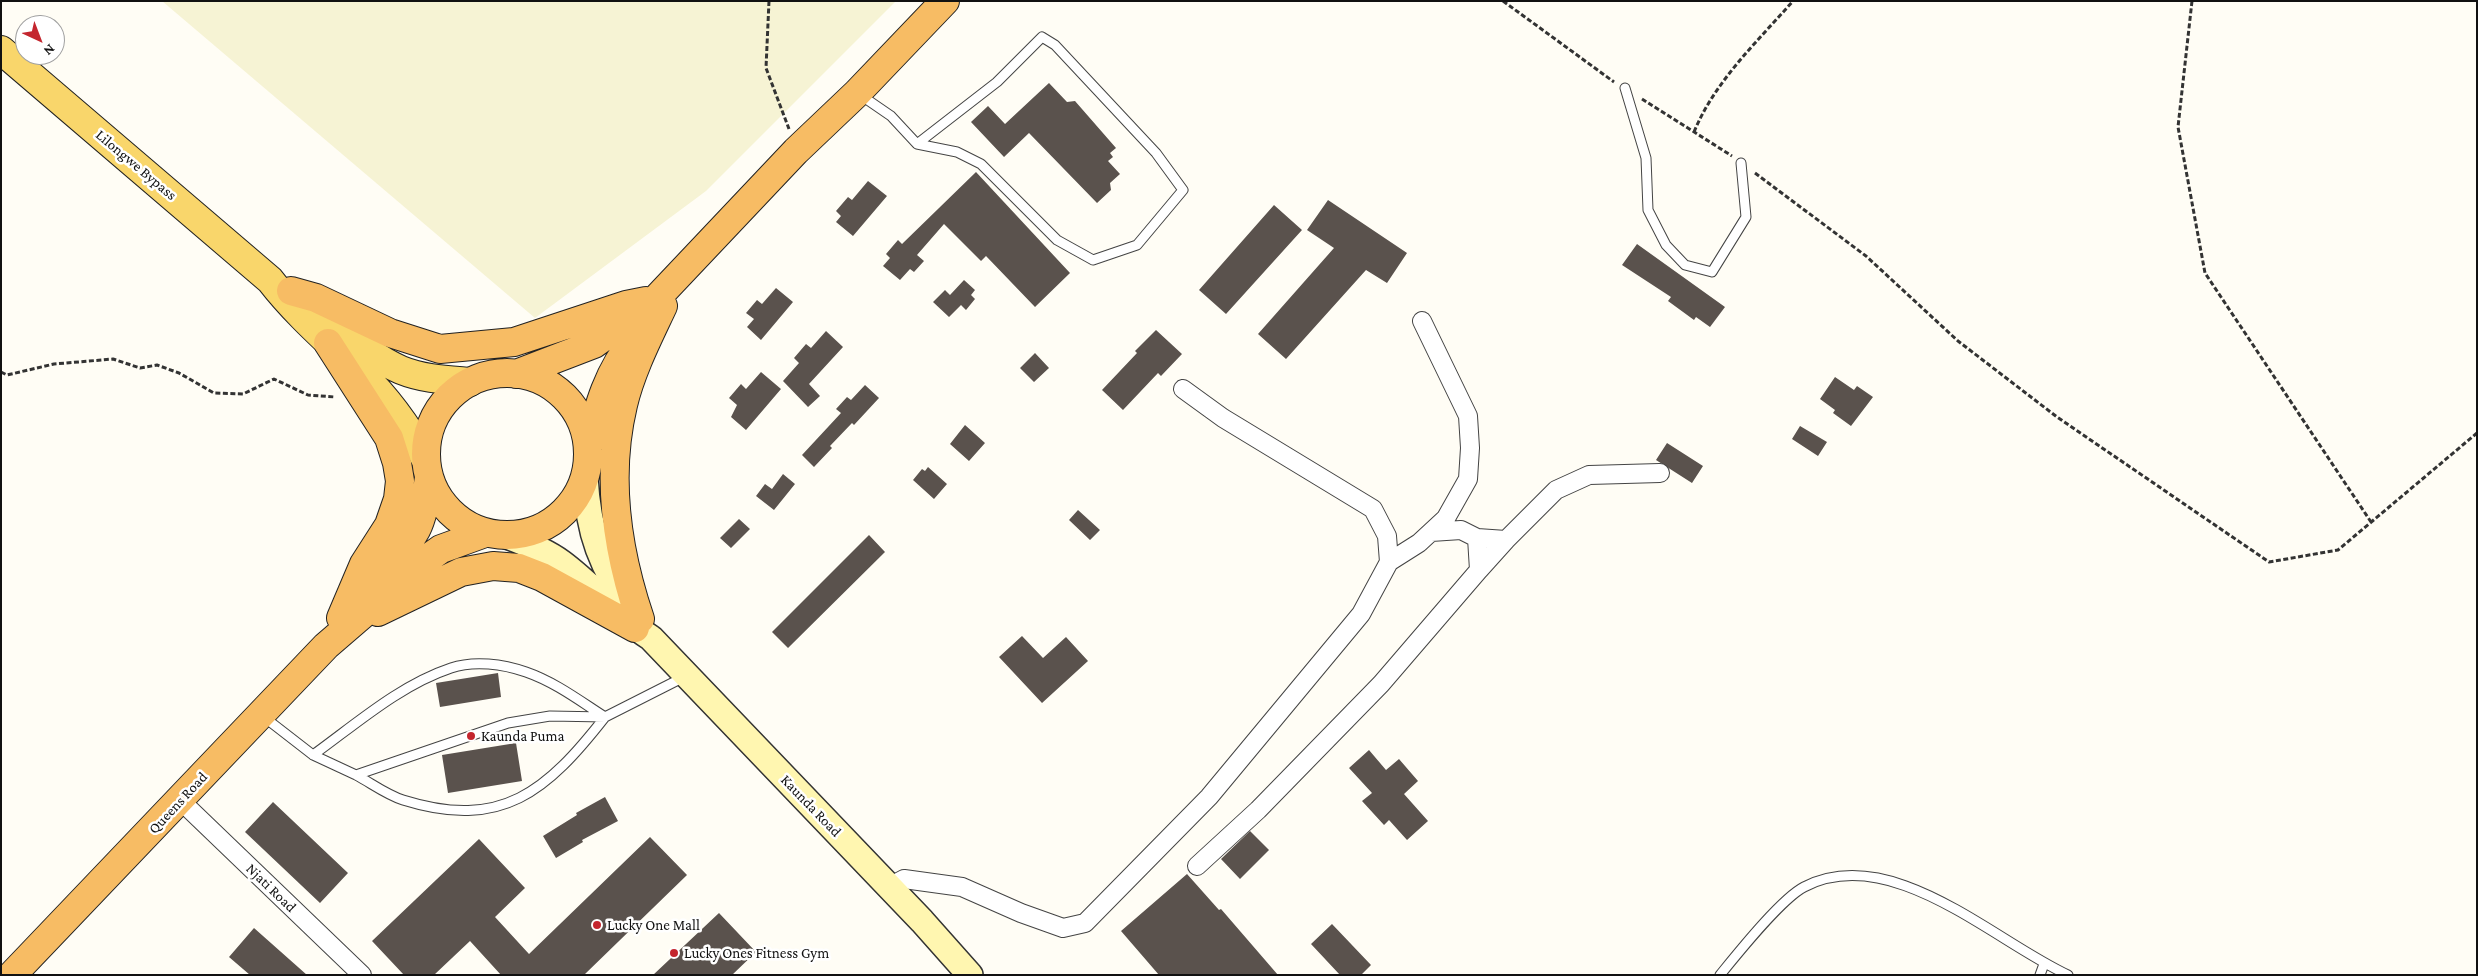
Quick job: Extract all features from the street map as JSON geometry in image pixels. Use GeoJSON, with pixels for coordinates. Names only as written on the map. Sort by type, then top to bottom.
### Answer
{"type":"FeatureCollection","features":[{"type":"Feature","properties":{"kind":"highway"},"geometry":{"type":"LineString","coordinates":[[345,624],[434,554],[496,535],[533,532],[556,519],[574,500],[585,477],[588,447],[599,405],[614,367],[692,258],[796,151],[857,93],[945,1]]}},
{"type":"Feature","properties":{"kind":"highway"},"geometry":{"type":"LineString","coordinates":[[280,286],[316,298],[390,333],[440,349],[514,342],[626,305],[659,302]]}},
{"type":"Feature","properties":{"kind":"highway"},"geometry":{"type":"LineString","coordinates":[[516,374],[594,344],[659,302]]}},
{"type":"Feature","properties":{"kind":"highway"},"geometry":{"type":"LineString","coordinates":[[642,628],[630,589],[618,529],[614,466],[625,398],[659,302]]}},
{"type":"Feature","properties":{"kind":"highway"},"geometry":{"type":"LineString","coordinates":[[328,343],[389,438],[400,482],[398,499],[389,525],[364,564],[345,624]]}},
{"type":"Feature","properties":{"kind":"highway"},"geometry":{"type":"LineString","coordinates":[[345,624],[404,548],[416,529],[423,510],[428,435],[436,414],[451,396],[470,382],[492,374],[516,374],[543,381],[566,398],[581,420],[588,447]]}},
{"type":"Feature","properties":{"kind":"highway"},"geometry":{"type":"LineString","coordinates":[[427,468],[440,502],[460,522],[496,535]]}},
{"type":"Feature","properties":{"kind":"highway"},"geometry":{"type":"LineString","coordinates":[[345,624],[415,595],[461,572],[492,566],[519,568],[542,577],[642,628]]}},
{"type":"Feature","properties":{"kind":"highway","name":"Queens Road"},"geometry":{"type":"LineString","coordinates":[[12,975],[180,801],[345,624]]}},
{"type":"Feature","properties":{"kind":"main road","name":"Lilongwe Bypass"},"geometry":{"type":"LineString","coordinates":[[1,50],[280,286],[374,355],[400,370],[432,378],[470,382]]}},
{"type":"Feature","properties":{"kind":"main road","name":"Lilongwe Bypass"},"geometry":{"type":"LineString","coordinates":[[280,286],[286,301],[362,374],[392,408],[411,432],[427,468]]}},
{"type":"Feature","properties":{"kind":"main road","name":"Kaunda Road"},"geometry":{"type":"LineString","coordinates":[[585,477],[589,521],[594,542],[618,592],[642,628]]}},
{"type":"Feature","properties":{"kind":"main road","name":"Kaunda Road"},"geometry":{"type":"LineString","coordinates":[[496,535],[530,545],[562,562],[642,628],[889,887],[970,975]]}},
{"type":"Feature","properties":{"kind":"street"},"geometry":{"type":"LineString","coordinates":[[889,887],[904,879],[962,887],[1021,914],[1063,928],[1085,923],[1209,796],[1361,614],[1389,562],[1419,543],[1446,518],[1468,479],[1470,448],[1468,416],[1422,321]]}},
{"type":"Feature","properties":{"kind":"street"},"geometry":{"type":"LineString","coordinates":[[1183,389],[1222,418],[1373,509],[1387,536],[1389,562]]}},
{"type":"Feature","properties":{"kind":"street"},"geometry":{"type":"LineString","coordinates":[[1197,866],[1258,810],[1381,684],[1478,570],[1556,490],[1589,476],[1660,473]]}},
{"type":"Feature","properties":{"kind":"street"},"geometry":{"type":"LineString","coordinates":[[1431,532],[1461,530],[1477,538],[1506,540]]}},
{"type":"Feature","properties":{"kind":"street"},"geometry":{"type":"LineString","coordinates":[[1477,538],[1478,570]]}},
{"type":"Feature","properties":{"kind":"street","name":"Njati Road"},"geometry":{"type":"LineString","coordinates":[[180,801],[362,975]]}},
{"type":"Feature","properties":{"kind":"lane"},"geometry":{"type":"LineString","coordinates":[[857,93],[891,116],[917,144],[957,152],[981,164],[1057,240],[1093,260],[1137,245],[1183,190],[1156,153],[1055,45],[1042,37],[997,82],[917,144]]}},
{"type":"Feature","properties":{"kind":"lane"},"geometry":{"type":"LineString","coordinates":[[1625,88],[1646,158],[1648,210],[1666,246],[1685,266],[1712,272],[1746,217],[1741,162]]}},
{"type":"Feature","properties":{"kind":"lane"},"geometry":{"type":"LineString","coordinates":[[313,755],[414,684],[452,668],[492,664],[526,672],[560,688],[606,717]]}},
{"type":"Feature","properties":{"kind":"lane"},"geometry":{"type":"LineString","coordinates":[[260,714],[313,755],[356,775],[401,800],[443,810],[485,811],[521,799],[550,778],[578,752],[606,717],[687,676]]}},
{"type":"Feature","properties":{"kind":"lane"},"geometry":{"type":"LineString","coordinates":[[356,775],[508,723],[550,716],[606,717]]}},
{"type":"Feature","properties":{"kind":"lane"},"geometry":{"type":"LineString","coordinates":[[1720,975],[1779,908],[1803,888],[1825,878],[1848,875],[1881,878],[1910,888],[1956,910],[2044,964],[2068,975]]}},
{"type":"Feature","properties":{"kind":"lane"},"geometry":{"type":"LineString","coordinates":[[2040,975],[2044,964]]}},
{"type":"Feature","properties":{"kind":"path"},"geometry":{"type":"LineString","coordinates":[[770,1],[766,68],[796,151]]}},
{"type":"Feature","properties":{"kind":"path"},"geometry":{"type":"LineString","coordinates":[[1694,132],[1703,109],[1722,82],[1793,1]]}},
{"type":"Feature","properties":{"kind":"path"},"geometry":{"type":"LineString","coordinates":[[2192,1],[2178,128],[2205,273],[2372,522]]}},
{"type":"Feature","properties":{"kind":"path"},"geometry":{"type":"LineString","coordinates":[[1958,341],[2057,417],[2269,562],[2338,550],[2477,433]]}},
{"type":"Feature","properties":{"kind":"path"},"geometry":{"type":"LineString","coordinates":[[1,372],[7,374],[54,364],[113,359],[140,368],[157,364],[180,373],[214,393],[244,394],[274,379],[308,395],[350,397],[360,393]]}},
{"type":"Feature","properties":{"kind":"shaded area"},"geometry":{"type":"Polygon","coordinates":[[[162,1],[896,1],[706,191],[535,318],[162,1]]]}},
{"type":"Feature","properties":{"kind":"building"},"geometry":{"type":"Polygon","coordinates":[[[1049,83],[1067,102],[1075,101],[1116,148],[1110,153],[1113,157],[1108,161],[1120,174],[1110,183],[1111,190],[1097,203],[1029,133],[1004,157],[971,122],[988,106],[1005,124],[1049,83]]]}},
{"type":"Feature","properties":{"kind":"building"},"geometry":{"type":"Polygon","coordinates":[[[976,172],[1070,273],[1035,307],[986,256],[981,261],[944,224],[917,255],[924,261],[914,272],[910,269],[900,280],[883,266],[890,258],[886,254],[898,240],[902,244],[976,172]]]}},
{"type":"Feature","properties":{"kind":"building"},"geometry":{"type":"Polygon","coordinates":[[[868,181],[887,196],[853,236],[836,222],[841,216],[836,211],[848,197],[852,200],[868,181]]]}},
{"type":"Feature","properties":{"kind":"building"},"geometry":{"type":"Polygon","coordinates":[[[1328,200],[1407,253],[1387,283],[1366,270],[1286,359],[1258,334],[1334,248],[1307,230],[1328,200]]]}},
{"type":"Feature","properties":{"kind":"building"},"geometry":{"type":"Polygon","coordinates":[[[1274,205],[1302,230],[1226,314],[1199,290],[1274,205]]]}},
{"type":"Feature","properties":{"kind":"building"},"geometry":{"type":"Polygon","coordinates":[[[1637,244],[1725,307],[1710,327],[1696,317],[1694,320],[1668,301],[1671,297],[1622,265],[1637,244]]]}},
{"type":"Feature","properties":{"kind":"building"},"geometry":{"type":"Polygon","coordinates":[[[964,280],[975,290],[971,295],[975,299],[966,310],[961,305],[949,317],[933,302],[945,290],[950,295],[964,280]]]}},
{"type":"Feature","properties":{"kind":"building"},"geometry":{"type":"Polygon","coordinates":[[[776,288],[793,302],[761,340],[747,327],[754,319],[746,313],[757,300],[762,304],[776,288]]]}},
{"type":"Feature","properties":{"kind":"building"},"geometry":{"type":"Polygon","coordinates":[[[1156,330],[1182,354],[1161,376],[1158,373],[1123,410],[1102,390],[1137,353],[1135,351],[1156,330]]]}},
{"type":"Feature","properties":{"kind":"building"},"geometry":{"type":"Polygon","coordinates":[[[826,331],[843,347],[809,384],[820,396],[808,407],[783,381],[799,363],[794,358],[806,344],[811,348],[826,331]]]}},
{"type":"Feature","properties":{"kind":"building"},"geometry":{"type":"Polygon","coordinates":[[[1035,353],[1049,368],[1034,382],[1020,368],[1035,353]]]}},
{"type":"Feature","properties":{"kind":"building"},"geometry":{"type":"Polygon","coordinates":[[[761,372],[781,389],[746,430],[731,417],[737,405],[729,398],[741,384],[746,389],[761,372]]]}},
{"type":"Feature","properties":{"kind":"building"},"geometry":{"type":"Polygon","coordinates":[[[1835,377],[1854,390],[1857,386],[1873,397],[1851,426],[1833,413],[1835,410],[1820,399],[1835,377]]]}},
{"type":"Feature","properties":{"kind":"building"},"geometry":{"type":"Polygon","coordinates":[[[865,385],[879,398],[854,425],[852,423],[830,446],[832,448],[814,467],[802,455],[841,413],[836,409],[847,397],[851,400],[865,385]]]}},
{"type":"Feature","properties":{"kind":"building"},"geometry":{"type":"Polygon","coordinates":[[[965,425],[985,443],[969,461],[950,444],[965,425]]]}},
{"type":"Feature","properties":{"kind":"building"},"geometry":{"type":"Polygon","coordinates":[[[1800,426],[1827,442],[1818,456],[1792,439],[1800,426]]]}},
{"type":"Feature","properties":{"kind":"building"},"geometry":{"type":"Polygon","coordinates":[[[1667,443],[1703,466],[1692,483],[1656,460],[1667,443]]]}},
{"type":"Feature","properties":{"kind":"building"},"geometry":{"type":"Polygon","coordinates":[[[928,467],[947,484],[934,499],[913,480],[922,469],[925,471],[928,467]]]}},
{"type":"Feature","properties":{"kind":"building"},"geometry":{"type":"Polygon","coordinates":[[[783,474],[795,484],[774,510],[756,496],[765,484],[772,489],[783,474]]]}},
{"type":"Feature","properties":{"kind":"building"},"geometry":{"type":"Polygon","coordinates":[[[1078,510],[1100,530],[1090,540],[1069,520],[1078,510]]]}},
{"type":"Feature","properties":{"kind":"building"},"geometry":{"type":"Polygon","coordinates":[[[739,519],[750,529],[731,548],[720,538],[739,519]]]}},
{"type":"Feature","properties":{"kind":"building"},"geometry":{"type":"Polygon","coordinates":[[[869,535],[885,552],[788,648],[772,632],[869,535]]]}},
{"type":"Feature","properties":{"kind":"building"},"geometry":{"type":"Polygon","coordinates":[[[1022,636],[1043,658],[1066,637],[1088,661],[1042,703],[999,657],[1022,636]]]}},
{"type":"Feature","properties":{"kind":"building"},"geometry":{"type":"Polygon","coordinates":[[[498,673],[501,697],[440,707],[436,683],[498,673]]]}},
{"type":"Feature","properties":{"kind":"building"},"geometry":{"type":"Polygon","coordinates":[[[516,743],[522,781],[448,793],[442,755],[516,743]]]}},
{"type":"Feature","properties":{"kind":"building"},"geometry":{"type":"Polygon","coordinates":[[[1369,750],[1386,770],[1399,759],[1418,781],[1404,794],[1428,821],[1407,840],[1389,820],[1384,825],[1362,801],[1372,793],[1349,768],[1369,750]]]}},
{"type":"Feature","properties":{"kind":"building"},"geometry":{"type":"Polygon","coordinates":[[[605,797],[618,821],[582,840],[583,842],[556,858],[543,836],[577,815],[576,813],[605,797]]]}},
{"type":"Feature","properties":{"kind":"building"},"geometry":{"type":"Polygon","coordinates":[[[273,802],[348,873],[320,903],[245,832],[273,802]]]}},
{"type":"Feature","properties":{"kind":"building"},"geometry":{"type":"Polygon","coordinates":[[[1250,831],[1269,850],[1240,879],[1221,859],[1250,831]]]}},
{"type":"Feature","properties":{"kind":"building"},"geometry":{"type":"Polygon","coordinates":[[[650,837],[687,875],[584,975],[501,975],[470,941],[434,975],[404,975],[372,941],[479,839],[525,888],[495,917],[529,954],[650,837]]]}},
{"type":"Feature","properties":{"kind":"building"},"geometry":{"type":"Polygon","coordinates":[[[1187,874],[1219,910],[1221,909],[1278,975],[1159,975],[1121,931],[1187,874]]]}},
{"type":"Feature","properties":{"kind":"building"},"geometry":{"type":"Polygon","coordinates":[[[719,913],[756,952],[732,975],[653,975],[719,913]]]}},
{"type":"Feature","properties":{"kind":"building"},"geometry":{"type":"Polygon","coordinates":[[[1332,924],[1371,965],[1361,975],[1340,975],[1311,944],[1332,924]]]}},
{"type":"Feature","properties":{"kind":"building"},"geometry":{"type":"Polygon","coordinates":[[[254,928],[307,975],[250,975],[229,957],[254,928]]]}},
{"type":"Feature","properties":{"kind":"place","name":"Kaunda Puma"},"geometry":{"type":"Point","coordinates":[471,736]}},
{"type":"Feature","properties":{"kind":"place","name":"Lucky One Mall"},"geometry":{"type":"Point","coordinates":[597,925]}},
{"type":"Feature","properties":{"kind":"place","name":"Lucky Ones Fitness Gym"},"geometry":{"type":"Point","coordinates":[674,953]}}]}
